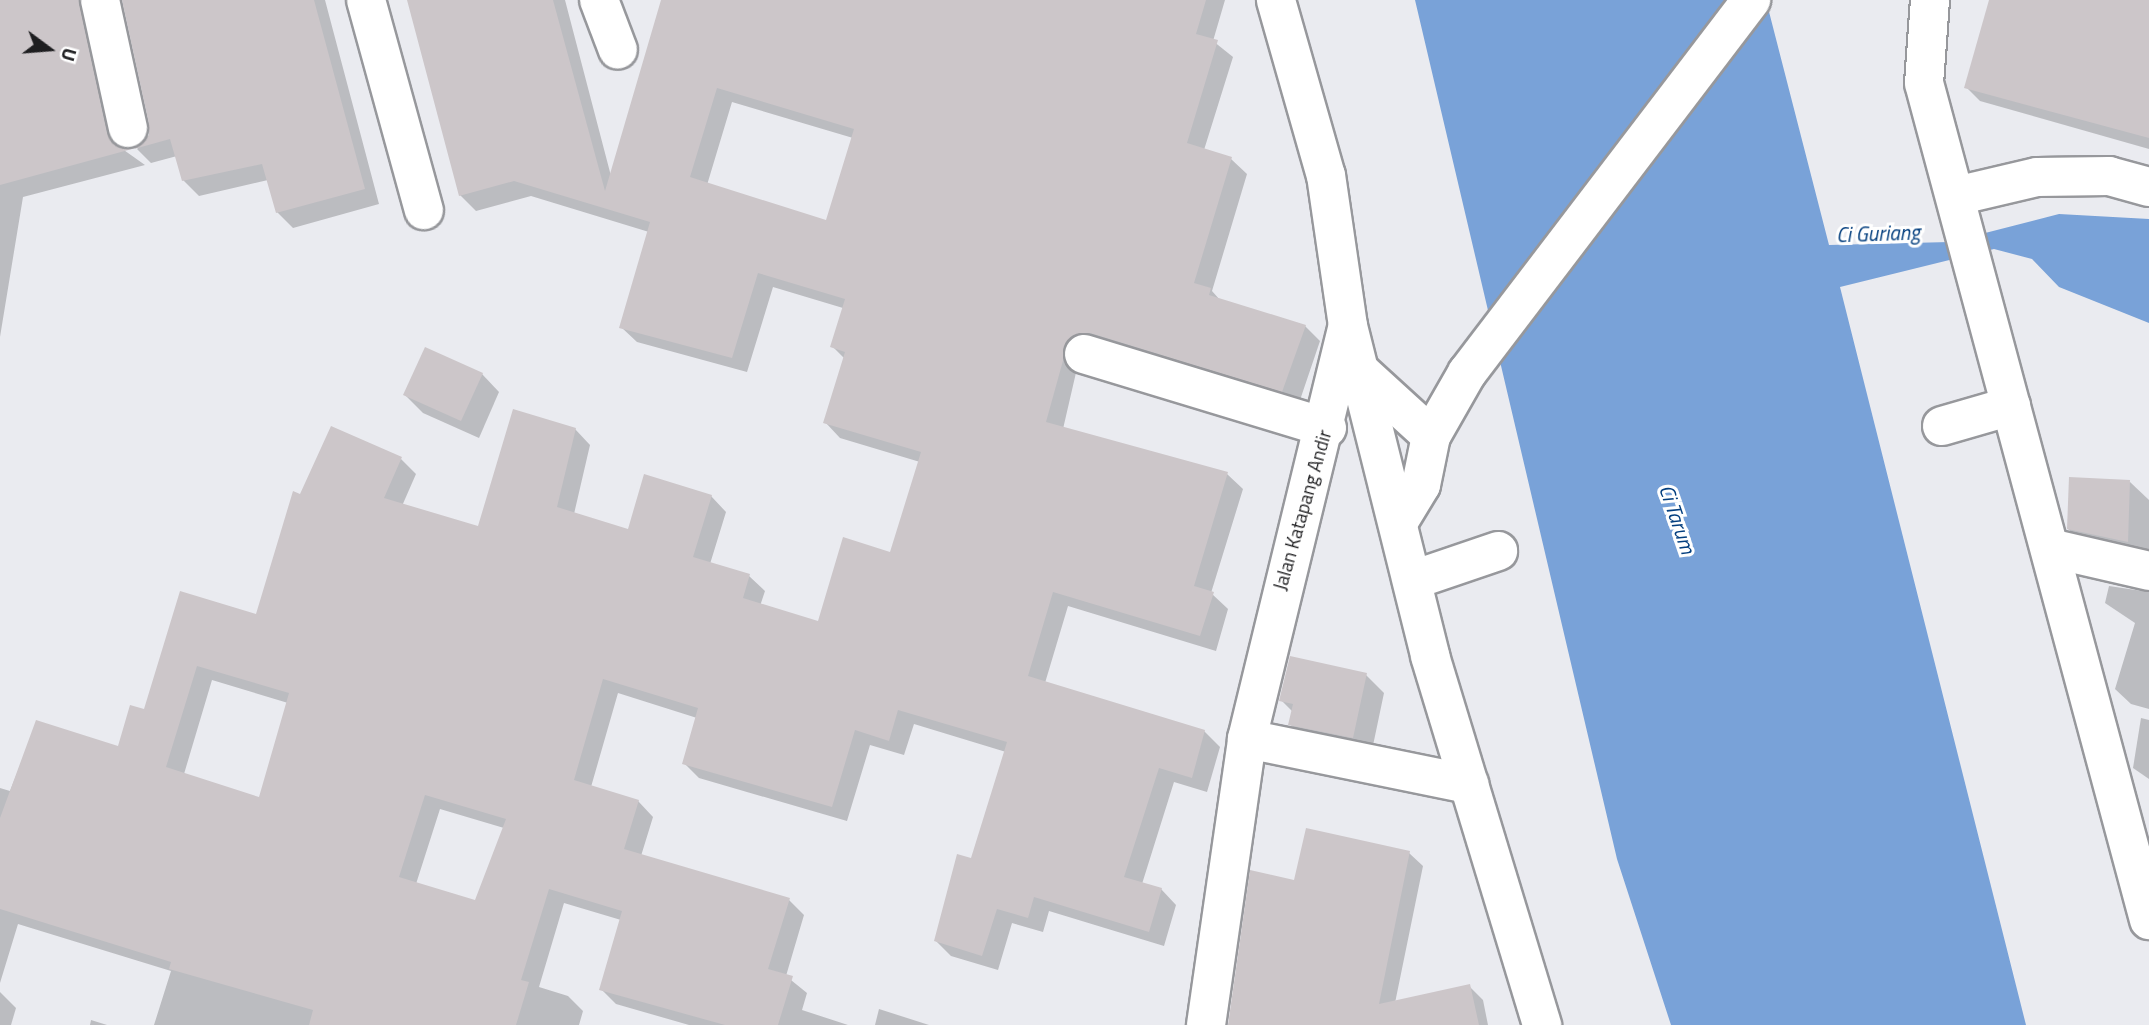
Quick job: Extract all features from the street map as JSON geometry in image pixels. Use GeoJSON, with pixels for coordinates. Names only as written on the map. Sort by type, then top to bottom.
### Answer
{"type":"FeatureCollection","features":[{"type":"Feature","properties":{"kind":"street"},"geometry":{"type":"LineString","coordinates":[[100,0],[128,128]]}},
{"type":"Feature","properties":{"kind":"street"},"geometry":{"type":"LineString","coordinates":[[366,0],[424,210]]}},
{"type":"Feature","properties":{"kind":"street"},"geometry":{"type":"LineString","coordinates":[[599,0],[618,50]]}},
{"type":"Feature","properties":{"kind":"street","name":"Jalan Katapang Andir"},"geometry":{"type":"LineString","coordinates":[[1206,1025],[1247,739],[1278,595],[1327,428],[1348,326],[1326,176],[1276,0]]}},
{"type":"Feature","properties":{"kind":"street"},"geometry":{"type":"LineString","coordinates":[[1399,521],[1421,485],[1431,436],[1467,373],[1751,0]]}},
{"type":"Feature","properties":{"kind":"street"},"geometry":{"type":"LineString","coordinates":[[1930,0],[1924,83],[1965,227],[2011,406],[2054,549],[2149,920]]}},
{"type":"Feature","properties":{"kind":"street"},"geometry":{"type":"LineString","coordinates":[[1965,227],[2037,177],[2109,176],[2149,187]]}},
{"type":"Feature","properties":{"kind":"street"},"geometry":{"type":"LineString","coordinates":[[1348,326],[1469,785],[1542,1025]]}},
{"type":"Feature","properties":{"kind":"street"},"geometry":{"type":"LineString","coordinates":[[1084,354],[1327,428]]}},
{"type":"Feature","properties":{"kind":"street"},"geometry":{"type":"LineString","coordinates":[[1361,372],[1431,436]]}},
{"type":"Feature","properties":{"kind":"street"},"geometry":{"type":"LineString","coordinates":[[1942,426],[2011,406]]}},
{"type":"Feature","properties":{"kind":"street"},"geometry":{"type":"LineString","coordinates":[[2054,549],[2149,571]]}},
{"type":"Feature","properties":{"kind":"street"},"geometry":{"type":"LineString","coordinates":[[1413,580],[1498,551]]}},
{"type":"Feature","properties":{"kind":"street"},"geometry":{"type":"LineString","coordinates":[[1247,739],[1469,785]]}},
{"type":"Feature","properties":{"kind":"water","name":"Ci Tarum"},"geometry":{"type":"Polygon","coordinates":[[[1415,0],[1766,0],[1829,245],[1950,242],[2059,214],[2149,219],[2149,323],[2059,287],[2032,259],[1994,249],[1840,287],[2026,1025],[1671,1025],[1617,859],[1415,0]]]}},
{"type":"Feature","properties":{"kind":"building"},"geometry":{"type":"Polygon","coordinates":[[[0,0],[79,0],[107,133],[112,143],[132,149],[0,185],[0,0]]]}},
{"type":"Feature","properties":{"kind":"building"},"geometry":{"type":"Polygon","coordinates":[[[122,0],[314,0],[365,189],[276,213],[262,164],[182,181],[170,139],[134,149],[149,135],[149,124],[122,0]]]}},
{"type":"Feature","properties":{"kind":"building"},"geometry":{"type":"Polygon","coordinates":[[[407,0],[553,0],[605,191],[661,0],[1206,0],[1196,34],[1218,40],[1187,143],[1232,157],[1194,283],[1211,288],[1209,295],[1306,325],[1282,392],[1090,333],[1069,339],[1046,422],[1228,472],[1194,586],[1214,592],[1200,636],[1053,592],[1028,676],[1205,730],[1192,778],[1159,768],[1124,877],[1162,888],[1149,932],[1034,897],[1028,918],[997,909],[982,956],[934,941],[957,854],[971,858],[1007,742],[898,710],[889,741],[855,730],[832,807],[682,764],[698,708],[603,679],[574,780],[639,800],[624,849],[790,898],[768,969],[793,976],[778,1025],[725,1025],[599,990],[622,911],[549,889],[521,980],[529,982],[516,1025],[309,1025],[313,1010],[169,969],[171,962],[0,909],[0,818],[36,720],[118,746],[130,705],[144,709],[180,591],[256,614],[293,491],[300,494],[331,426],[402,457],[384,498],[478,526],[513,409],[576,428],[557,507],[628,529],[644,474],[712,495],[693,557],[750,574],[743,598],[818,621],[843,537],[890,552],[921,452],[823,423],[845,352],[830,347],[845,299],[758,273],[732,358],[619,328],[650,222],[514,181],[459,196],[407,0]],[[717,88],[690,177],[826,220],[854,129],[717,88]],[[197,666],[166,767],[259,797],[289,693],[197,666]],[[425,795],[399,877],[475,900],[506,819],[425,795]]]}},
{"type":"Feature","properties":{"kind":"building"},"geometry":{"type":"Polygon","coordinates":[[[1989,0],[2149,0],[2149,138],[1964,88],[1989,0]]]}},
{"type":"Feature","properties":{"kind":"building"},"geometry":{"type":"Polygon","coordinates":[[[425,347],[483,373],[461,421],[403,395],[425,347]]]}},
{"type":"Feature","properties":{"kind":"building"},"geometry":{"type":"Polygon","coordinates":[[[2069,477],[2130,480],[2128,542],[2067,529],[2069,477]]]}},
{"type":"Feature","properties":{"kind":"building"},"geometry":{"type":"Polygon","coordinates":[[[1290,656],[1367,673],[1353,738],[1288,725],[1293,704],[1279,701],[1290,656]]]}},
{"type":"Feature","properties":{"kind":"building"},"geometry":{"type":"Polygon","coordinates":[[[1306,828],[1410,851],[1379,1004],[1470,984],[1479,1025],[1228,1025],[1250,870],[1294,880],[1306,828]]]}},
{"type":"Feature","properties":{"kind":"water label","name":"Ci Guriang"},"geometry":{"type":"Point","coordinates":[1878,233]}}]}
